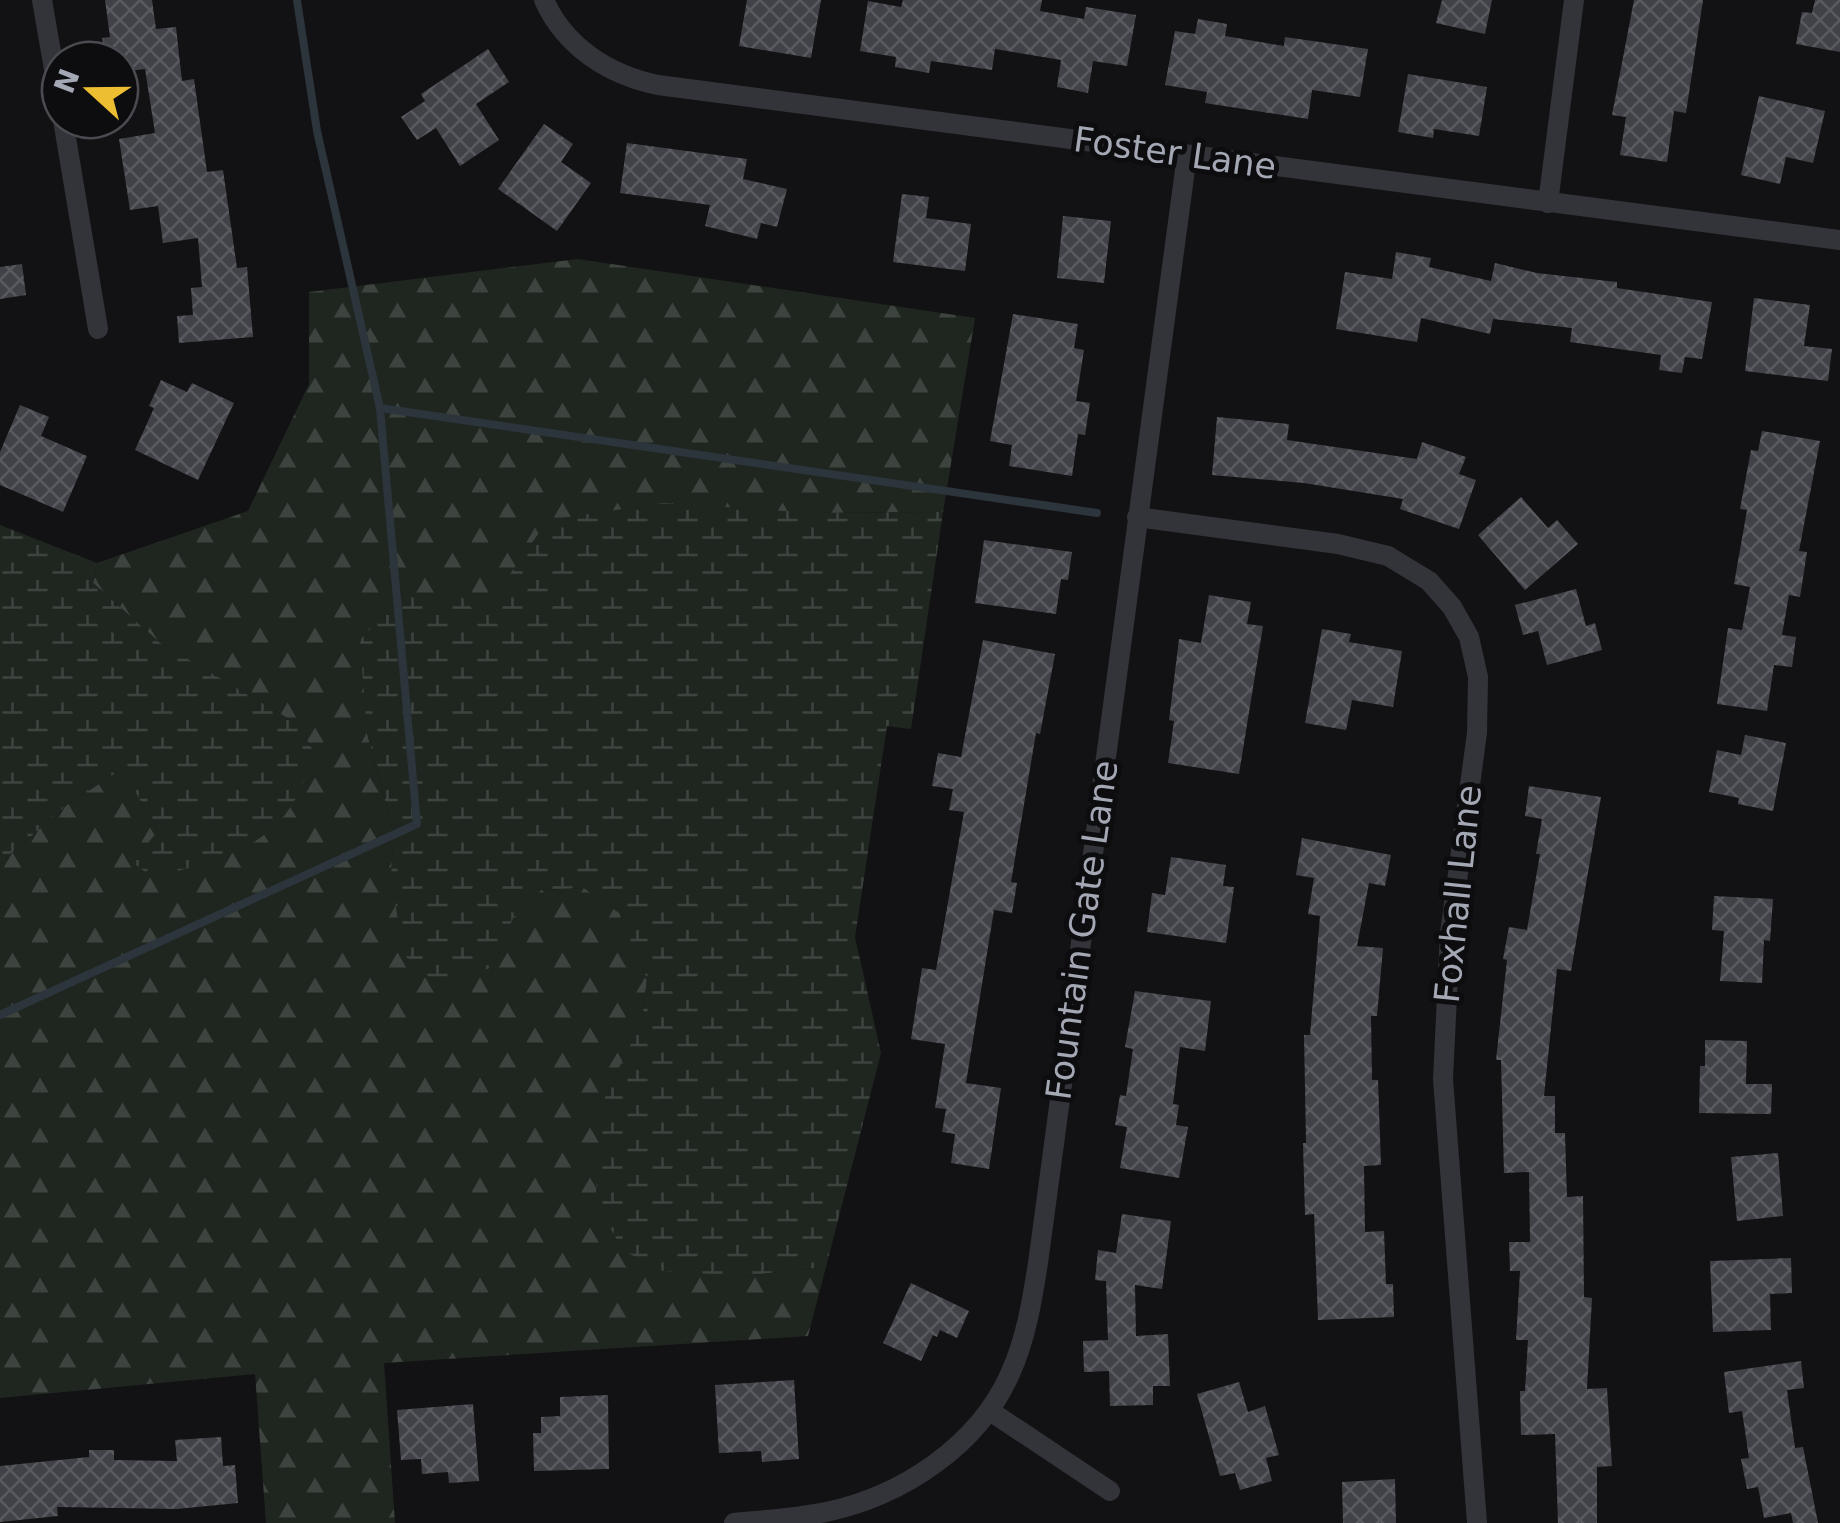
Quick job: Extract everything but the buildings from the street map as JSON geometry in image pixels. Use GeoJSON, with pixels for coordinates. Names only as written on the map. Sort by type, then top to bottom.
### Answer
{"type":"FeatureCollection","features":[{"type":"Feature","properties":{"kind":"street"},"geometry":{"type":"LineString","coordinates":[[42,0],[49,40]]}},
{"type":"Feature","properties":{"kind":"street","name":"Foster Lane"},"geometry":{"type":"LineString","coordinates":[[544,0],[554,20],[581,49],[607,68],[638,81],[1840,240]]}},
{"type":"Feature","properties":{"kind":"street"},"geometry":{"type":"LineString","coordinates":[[1548,203],[1574,0]]}},
{"type":"Feature","properties":{"kind":"street"},"geometry":{"type":"LineString","coordinates":[[66,140],[98,329]]}},
{"type":"Feature","properties":{"kind":"street","name":"Fountain Gate Lane"},"geometry":{"type":"LineString","coordinates":[[734,1523],[829,1512],[875,1496],[951,1452],[990,1412],[1020,1350],[1038,1262],[1186,155]]}},
{"type":"Feature","properties":{"kind":"street","name":"Foxhall Lane"},"geometry":{"type":"LineString","coordinates":[[1137,517],[1338,544],[1388,556],[1429,581],[1452,607],[1469,637],[1478,677],[1478,733],[1450,932],[1443,1079],[1477,1523]]}},
{"type":"Feature","properties":{"kind":"street"},"geometry":{"type":"LineString","coordinates":[[990,1412],[1110,1490]]}},
{"type":"Feature","properties":{"kind":"green space"},"geometry":{"type":"Polygon","coordinates":[[[578,259],[975,318],[943,512],[816,513],[480,617],[367,733],[394,834],[391,875],[493,967],[513,917],[541,890],[584,888],[620,913],[647,979],[642,1021],[605,1097],[742,1276],[826,1267],[808,1336],[384,1363],[395,1523],[266,1523],[255,1374],[0,1398],[0,863],[68,804],[122,769],[158,831],[299,725],[159,642],[93,583],[97,563],[248,511],[309,384],[309,292],[578,259]]]}},
{"type":"Feature","properties":{"kind":"green space"},"geometry":{"type":"Polygon","coordinates":[[[663,503],[816,513],[943,512],[911,729],[887,726],[855,937],[881,1053],[826,1267],[742,1276],[663,1271],[624,1251],[595,1203],[605,1097],[642,1021],[647,979],[619,913],[584,888],[541,890],[513,918],[493,967],[455,981],[422,976],[403,953],[391,875],[394,834],[367,733],[360,640],[401,595],[457,592],[480,617],[548,520],[663,503]]]}},
{"type":"Feature","properties":{"kind":"green space"},"geometry":{"type":"Polygon","coordinates":[[[0,525],[97,563],[93,583],[159,642],[299,725],[312,749],[306,772],[298,794],[271,829],[235,852],[152,877],[132,862],[158,831],[122,769],[68,804],[0,863],[0,525]]]}},
{"type":"Feature","properties":{"kind":"waterway"},"geometry":{"type":"LineString","coordinates":[[0,1015],[417,824],[380,408],[317,131],[297,0]]}},
{"type":"Feature","properties":{"kind":"waterway"},"geometry":{"type":"LineString","coordinates":[[380,408],[1097,513]]}}]}
